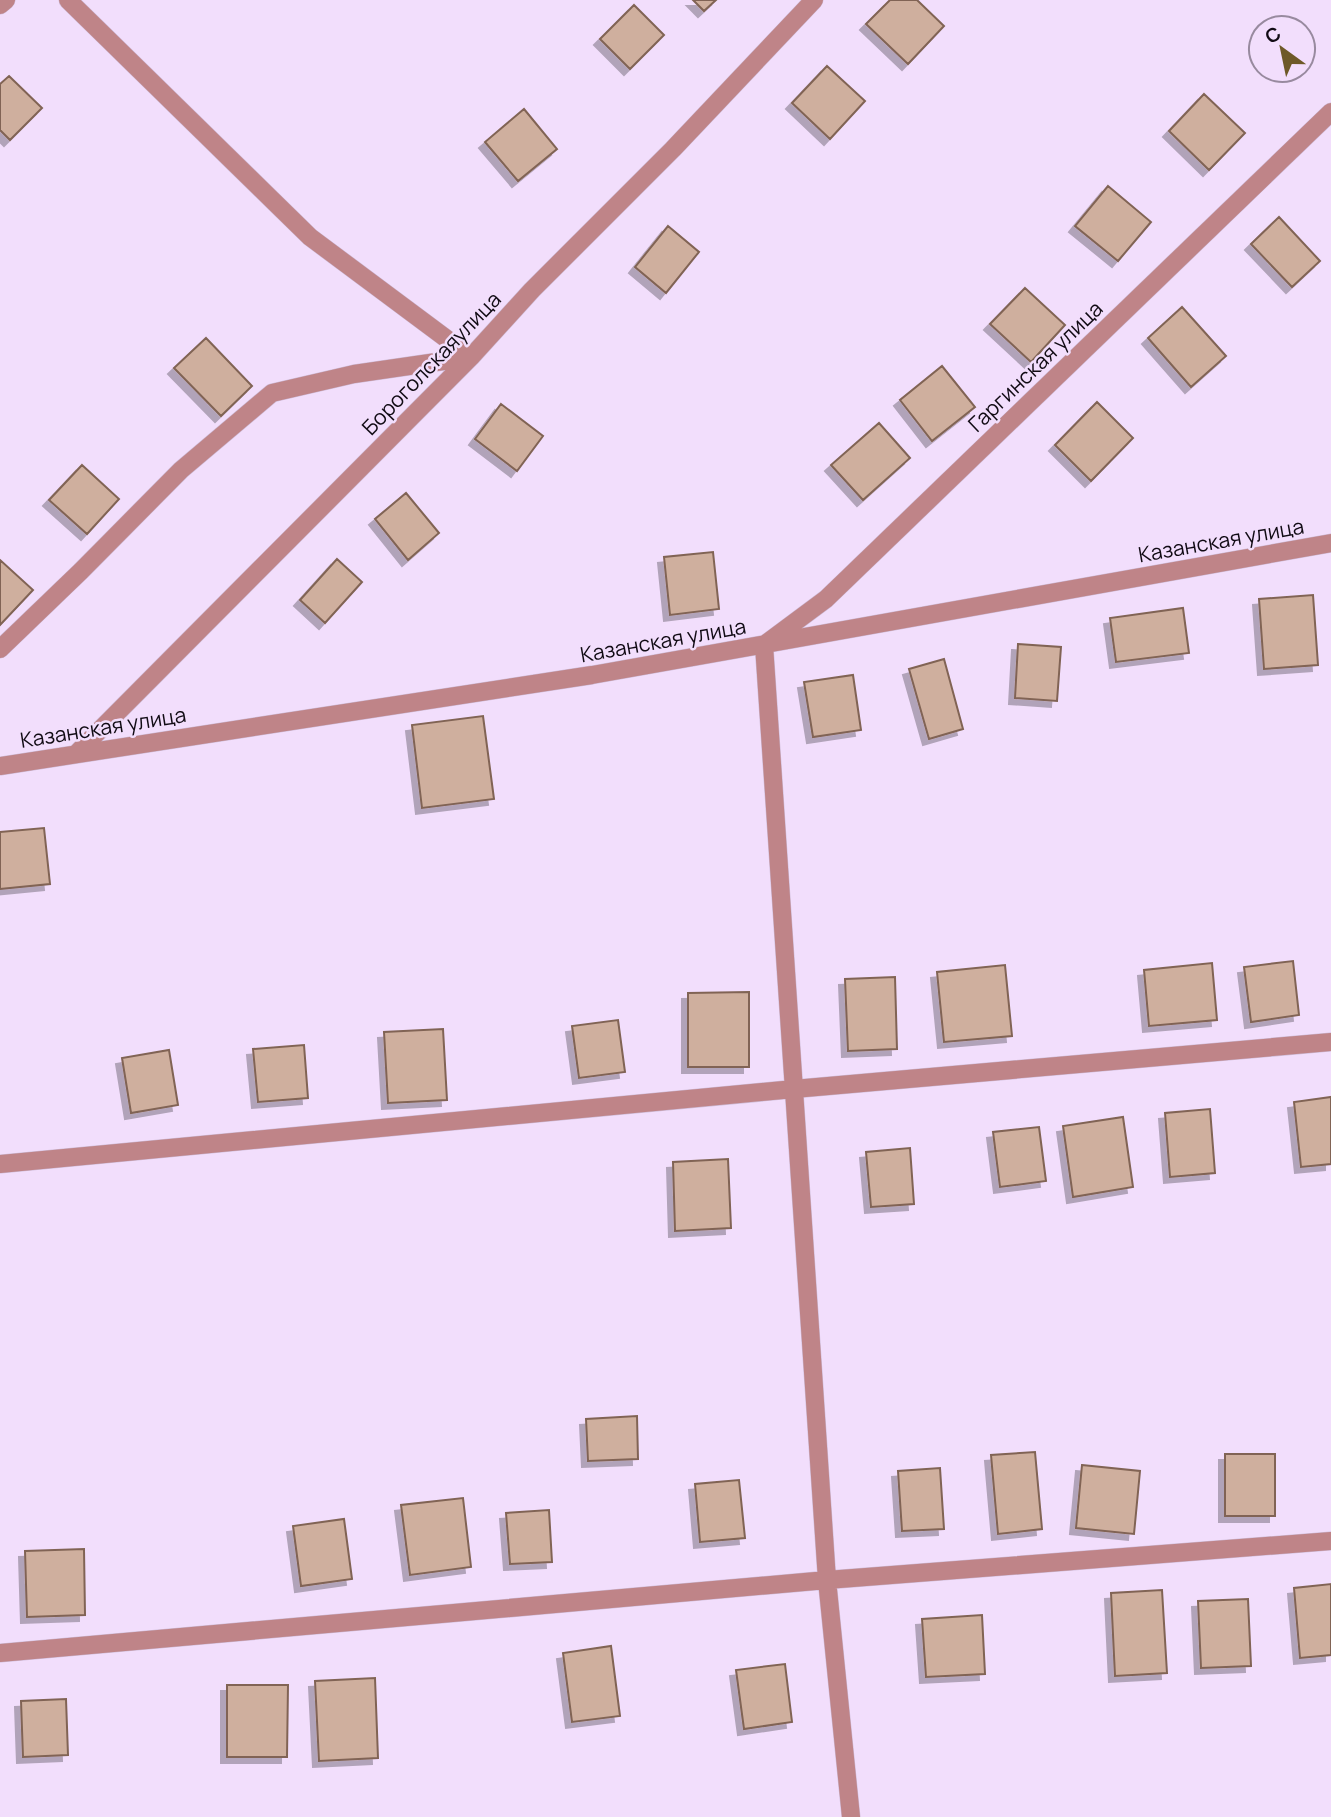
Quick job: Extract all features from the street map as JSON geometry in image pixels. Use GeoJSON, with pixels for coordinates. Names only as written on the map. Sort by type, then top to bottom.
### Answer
{"type":"FeatureCollection","features":[{"type":"Feature","properties":{"kind":"street"},"geometry":{"type":"LineString","coordinates":[[0,5],[6,0]]}},
{"type":"Feature","properties":{"kind":"street"},"geometry":{"type":"LineString","coordinates":[[68,0],[310,237],[471,357]]}},
{"type":"Feature","properties":{"kind":"street","name":"Бороголскаяулица"},"geometry":{"type":"LineString","coordinates":[[76,754],[471,357],[532,290],[673,149],[814,0]]}},
{"type":"Feature","properties":{"kind":"street","name":"Гаргинская улица"},"geometry":{"type":"LineString","coordinates":[[764,645],[826,599],[1331,112]]}},
{"type":"Feature","properties":{"kind":"street"},"geometry":{"type":"LineString","coordinates":[[0,649],[181,470],[272,393],[354,374],[471,357]]}},
{"type":"Feature","properties":{"kind":"street","name":"Казанская улица"},"geometry":{"type":"LineString","coordinates":[[0,766],[592,675],[1331,543]]}},
{"type":"Feature","properties":{"kind":"street"},"geometry":{"type":"LineString","coordinates":[[764,645],[827,1580],[851,1817]]}},
{"type":"Feature","properties":{"kind":"street"},"geometry":{"type":"LineString","coordinates":[[0,1164],[794,1089],[1331,1042]]}},
{"type":"Feature","properties":{"kind":"street"},"geometry":{"type":"LineString","coordinates":[[0,1653],[827,1580],[1331,1541]]}},
{"type":"Feature","properties":{"kind":"building"},"geometry":{"type":"Polygon","coordinates":[[[693,0],[716,0],[704,11],[693,0]]]}},
{"type":"Feature","properties":{"kind":"building"},"geometry":{"type":"Polygon","coordinates":[[[890,0],[917,0],[944,26],[908,64],[866,24],[890,0]]]}},
{"type":"Feature","properties":{"kind":"building"},"geometry":{"type":"Polygon","coordinates":[[[634,5],[664,35],[630,69],[600,39],[634,5]]]}},
{"type":"Feature","properties":{"kind":"building"},"geometry":{"type":"Polygon","coordinates":[[[827,66],[865,101],[830,139],[792,103],[827,66]]]}},
{"type":"Feature","properties":{"kind":"building"},"geometry":{"type":"Polygon","coordinates":[[[9,76],[42,108],[10,140],[0,130],[0,84],[9,76]]]}},
{"type":"Feature","properties":{"kind":"building"},"geometry":{"type":"Polygon","coordinates":[[[1204,94],[1245,133],[1209,170],[1169,131],[1204,94]]]}},
{"type":"Feature","properties":{"kind":"building"},"geometry":{"type":"Polygon","coordinates":[[[524,109],[557,149],[518,181],[485,142],[524,109]]]}},
{"type":"Feature","properties":{"kind":"building"},"geometry":{"type":"Polygon","coordinates":[[[1108,186],[1151,222],[1118,261],[1075,226],[1108,186]]]}},
{"type":"Feature","properties":{"kind":"building"},"geometry":{"type":"Polygon","coordinates":[[[1279,217],[1320,261],[1292,287],[1251,244],[1279,217]]]}},
{"type":"Feature","properties":{"kind":"building"},"geometry":{"type":"Polygon","coordinates":[[[668,226],[699,252],[666,293],[635,267],[668,226]]]}},
{"type":"Feature","properties":{"kind":"building"},"geometry":{"type":"Polygon","coordinates":[[[1025,288],[1065,325],[1031,362],[990,324],[1025,288]]]}},
{"type":"Feature","properties":{"kind":"building"},"geometry":{"type":"Polygon","coordinates":[[[1182,307],[1226,356],[1191,387],[1148,338],[1182,307]]]}},
{"type":"Feature","properties":{"kind":"building"},"geometry":{"type":"Polygon","coordinates":[[[206,338],[252,386],[221,416],[174,368],[206,338]]]}},
{"type":"Feature","properties":{"kind":"building"},"geometry":{"type":"Polygon","coordinates":[[[942,366],[975,407],[932,441],[900,400],[942,366]]]}},
{"type":"Feature","properties":{"kind":"building"},"geometry":{"type":"Polygon","coordinates":[[[1097,402],[1133,438],[1091,481],[1055,445],[1097,402]]]}},
{"type":"Feature","properties":{"kind":"building"},"geometry":{"type":"Polygon","coordinates":[[[501,404],[543,436],[517,471],[475,439],[501,404]]]}},
{"type":"Feature","properties":{"kind":"building"},"geometry":{"type":"Polygon","coordinates":[[[879,423],[910,458],[863,500],[831,465],[879,423]]]}},
{"type":"Feature","properties":{"kind":"building"},"geometry":{"type":"Polygon","coordinates":[[[82,465],[119,499],[87,534],[49,500],[82,465]]]}},
{"type":"Feature","properties":{"kind":"building"},"geometry":{"type":"Polygon","coordinates":[[[406,493],[439,533],[408,560],[375,519],[406,493]]]}},
{"type":"Feature","properties":{"kind":"building"},"geometry":{"type":"Polygon","coordinates":[[[713,552],[719,609],[670,615],[664,557],[713,552]]]}},
{"type":"Feature","properties":{"kind":"building"},"geometry":{"type":"Polygon","coordinates":[[[337,559],[362,582],[325,623],[300,600],[337,559]]]}},
{"type":"Feature","properties":{"kind":"building"},"geometry":{"type":"Polygon","coordinates":[[[0,560],[33,590],[0,625],[0,560]]]}},
{"type":"Feature","properties":{"kind":"building"},"geometry":{"type":"Polygon","coordinates":[[[1313,595],[1318,665],[1264,669],[1259,599],[1313,595]]]}},
{"type":"Feature","properties":{"kind":"building"},"geometry":{"type":"Polygon","coordinates":[[[1183,608],[1189,653],[1116,662],[1110,618],[1183,608]]]}},
{"type":"Feature","properties":{"kind":"building"},"geometry":{"type":"Polygon","coordinates":[[[1018,644],[1061,647],[1057,701],[1015,698],[1018,644]]]}},
{"type":"Feature","properties":{"kind":"building"},"geometry":{"type":"Polygon","coordinates":[[[944,659],[963,729],[929,739],[909,669],[944,659]]]}},
{"type":"Feature","properties":{"kind":"building"},"geometry":{"type":"Polygon","coordinates":[[[853,675],[861,730],[813,737],[804,682],[853,675]]]}},
{"type":"Feature","properties":{"kind":"building"},"geometry":{"type":"Polygon","coordinates":[[[483,716],[494,799],[422,808],[412,725],[483,716]]]}},
{"type":"Feature","properties":{"kind":"building"},"geometry":{"type":"Polygon","coordinates":[[[44,828],[50,884],[0,889],[0,832],[44,828]]]}},
{"type":"Feature","properties":{"kind":"building"},"geometry":{"type":"Polygon","coordinates":[[[1293,961],[1299,1015],[1251,1022],[1244,967],[1293,961]]]}},
{"type":"Feature","properties":{"kind":"building"},"geometry":{"type":"Polygon","coordinates":[[[1212,963],[1217,1020],[1149,1026],[1144,970],[1212,963]]]}},
{"type":"Feature","properties":{"kind":"building"},"geometry":{"type":"Polygon","coordinates":[[[1005,965],[1012,1036],[944,1042],[937,972],[1005,965]]]}},
{"type":"Feature","properties":{"kind":"building"},"geometry":{"type":"Polygon","coordinates":[[[895,977],[897,1049],[848,1051],[845,979],[895,977]]]}},
{"type":"Feature","properties":{"kind":"building"},"geometry":{"type":"Polygon","coordinates":[[[749,992],[749,1067],[688,1067],[688,993],[749,992]]]}},
{"type":"Feature","properties":{"kind":"building"},"geometry":{"type":"Polygon","coordinates":[[[618,1020],[625,1072],[579,1078],[572,1026],[618,1020]]]}},
{"type":"Feature","properties":{"kind":"building"},"geometry":{"type":"Polygon","coordinates":[[[443,1029],[447,1100],[388,1103],[384,1032],[443,1029]]]}},
{"type":"Feature","properties":{"kind":"building"},"geometry":{"type":"Polygon","coordinates":[[[304,1045],[308,1098],[258,1102],[253,1049],[304,1045]]]}},
{"type":"Feature","properties":{"kind":"building"},"geometry":{"type":"Polygon","coordinates":[[[169,1050],[178,1105],[131,1113],[122,1058],[169,1050]]]}},
{"type":"Feature","properties":{"kind":"building"},"geometry":{"type":"Polygon","coordinates":[[[1331,1097],[1331,1164],[1301,1167],[1294,1102],[1331,1097]]]}},
{"type":"Feature","properties":{"kind":"building"},"geometry":{"type":"Polygon","coordinates":[[[1210,1109],[1215,1173],[1170,1177],[1165,1113],[1210,1109]]]}},
{"type":"Feature","properties":{"kind":"building"},"geometry":{"type":"Polygon","coordinates":[[[1123,1117],[1133,1187],[1073,1197],[1063,1126],[1123,1117]]]}},
{"type":"Feature","properties":{"kind":"building"},"geometry":{"type":"Polygon","coordinates":[[[1039,1127],[1046,1181],[1000,1187],[993,1132],[1039,1127]]]}},
{"type":"Feature","properties":{"kind":"building"},"geometry":{"type":"Polygon","coordinates":[[[910,1148],[914,1204],[871,1207],[866,1152],[910,1148]]]}},
{"type":"Feature","properties":{"kind":"building"},"geometry":{"type":"Polygon","coordinates":[[[728,1159],[731,1228],[675,1231],[673,1162],[728,1159]]]}},
{"type":"Feature","properties":{"kind":"building"},"geometry":{"type":"Polygon","coordinates":[[[637,1416],[638,1459],[588,1461],[586,1419],[637,1416]]]}},
{"type":"Feature","properties":{"kind":"building"},"geometry":{"type":"Polygon","coordinates":[[[1035,1452],[1042,1529],[998,1534],[991,1455],[1035,1452]]]}},
{"type":"Feature","properties":{"kind":"building"},"geometry":{"type":"Polygon","coordinates":[[[1225,1454],[1275,1454],[1275,1516],[1225,1516],[1225,1454]]]}},
{"type":"Feature","properties":{"kind":"building"},"geometry":{"type":"Polygon","coordinates":[[[1082,1465],[1140,1471],[1134,1534],[1076,1528],[1082,1465]]]}},
{"type":"Feature","properties":{"kind":"building"},"geometry":{"type":"Polygon","coordinates":[[[940,1468],[944,1529],[902,1531],[898,1471],[940,1468]]]}},
{"type":"Feature","properties":{"kind":"building"},"geometry":{"type":"Polygon","coordinates":[[[739,1480],[745,1538],[700,1542],[695,1484],[739,1480]]]}},
{"type":"Feature","properties":{"kind":"building"},"geometry":{"type":"Polygon","coordinates":[[[463,1498],[471,1567],[410,1575],[401,1505],[463,1498]]]}},
{"type":"Feature","properties":{"kind":"building"},"geometry":{"type":"Polygon","coordinates":[[[549,1510],[552,1562],[510,1564],[506,1513],[549,1510]]]}},
{"type":"Feature","properties":{"kind":"building"},"geometry":{"type":"Polygon","coordinates":[[[344,1519],[352,1579],[301,1586],[293,1526],[344,1519]]]}},
{"type":"Feature","properties":{"kind":"building"},"geometry":{"type":"Polygon","coordinates":[[[84,1549],[85,1615],[27,1617],[25,1551],[84,1549]]]}},
{"type":"Feature","properties":{"kind":"building"},"geometry":{"type":"Polygon","coordinates":[[[1331,1584],[1331,1655],[1300,1658],[1294,1588],[1331,1584]]]}},
{"type":"Feature","properties":{"kind":"building"},"geometry":{"type":"Polygon","coordinates":[[[1162,1590],[1167,1673],[1115,1676],[1111,1593],[1162,1590]]]}},
{"type":"Feature","properties":{"kind":"building"},"geometry":{"type":"Polygon","coordinates":[[[1248,1599],[1251,1666],[1201,1668],[1198,1601],[1248,1599]]]}},
{"type":"Feature","properties":{"kind":"building"},"geometry":{"type":"Polygon","coordinates":[[[982,1615],[985,1674],[926,1677],[922,1619],[982,1615]]]}},
{"type":"Feature","properties":{"kind":"building"},"geometry":{"type":"Polygon","coordinates":[[[611,1646],[620,1716],[572,1722],[563,1653],[611,1646]]]}},
{"type":"Feature","properties":{"kind":"building"},"geometry":{"type":"Polygon","coordinates":[[[785,1664],[792,1722],[744,1729],[736,1670],[785,1664]]]}},
{"type":"Feature","properties":{"kind":"building"},"geometry":{"type":"Polygon","coordinates":[[[375,1678],[378,1758],[319,1761],[315,1681],[375,1678]]]}},
{"type":"Feature","properties":{"kind":"building"},"geometry":{"type":"Polygon","coordinates":[[[227,1685],[288,1685],[287,1757],[227,1757],[227,1685]]]}},
{"type":"Feature","properties":{"kind":"building"},"geometry":{"type":"Polygon","coordinates":[[[66,1699],[68,1755],[23,1757],[21,1701],[66,1699]]]}}]}
